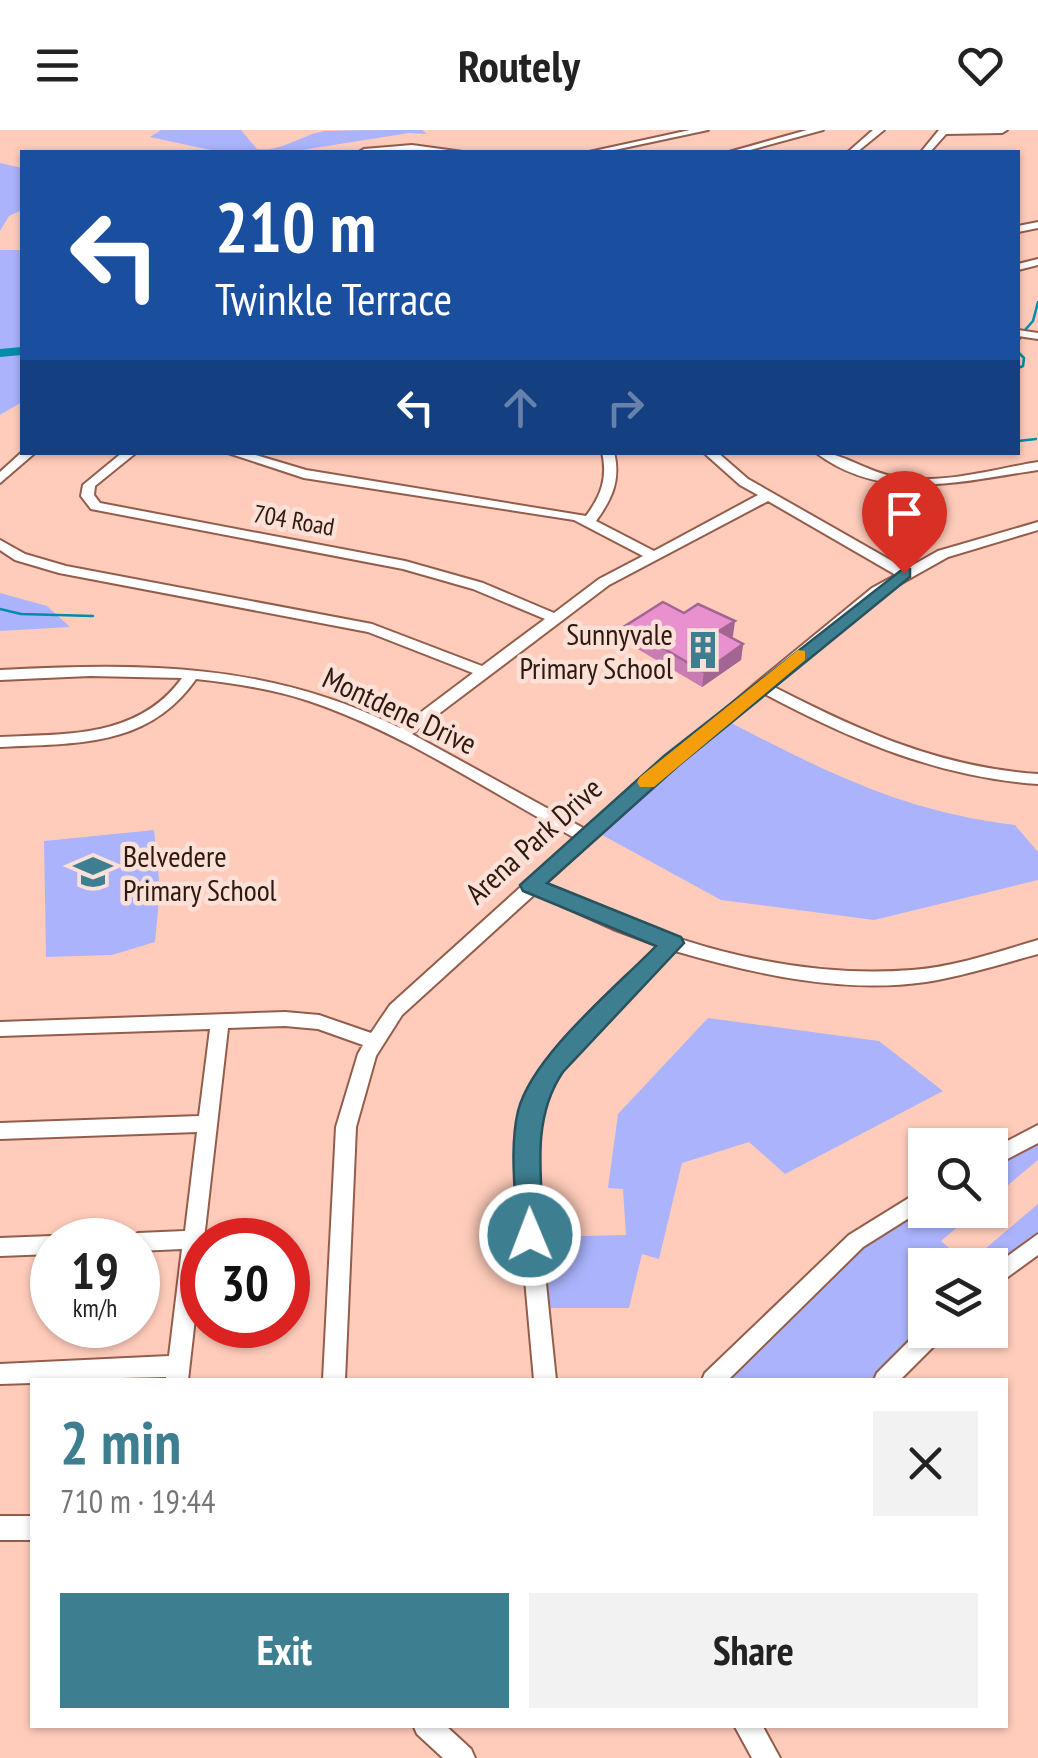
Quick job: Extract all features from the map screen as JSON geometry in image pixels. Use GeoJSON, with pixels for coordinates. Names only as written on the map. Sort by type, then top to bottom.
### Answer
{"type":"FeatureCollection","features":[{"type":"Feature","properties":{"kind":"street"},"geometry":{"type":"LineString","coordinates":[[604,150],[703,130]]}},
{"type":"Feature","properties":{"kind":"street"},"geometry":{"type":"LineString","coordinates":[[742,150],[818,130]]}},
{"type":"Feature","properties":{"kind":"street"},"geometry":{"type":"LineString","coordinates":[[854,150],[879,130]]}},
{"type":"Feature","properties":{"kind":"street"},"geometry":{"type":"LineString","coordinates":[[927,150],[944,131],[1002,130]]}},
{"type":"Feature","properties":{"kind":"street"},"geometry":{"type":"LineString","coordinates":[[0,478],[27,455]]}},
{"type":"Feature","properties":{"kind":"street","name":"704 Road"},"geometry":{"type":"LineString","coordinates":[[128,455],[90,485],[87,496],[96,506],[405,565],[490,591],[554,618]]}},
{"type":"Feature","properties":{"kind":"street"},"geometry":{"type":"LineString","coordinates":[[241,455],[304,474],[589,520],[652,555]]}},
{"type":"Feature","properties":{"kind":"street"},"geometry":{"type":"LineString","coordinates":[[589,520],[608,494],[612,467],[609,455]]}},
{"type":"Feature","properties":{"kind":"street"},"geometry":{"type":"LineString","coordinates":[[714,455],[767,496],[904,573]]}},
{"type":"Feature","properties":{"kind":"street"},"geometry":{"type":"LineString","coordinates":[[826,455],[866,477],[904,484],[939,483],[1038,466]]}},
{"type":"Feature","properties":{"kind":"street"},"geometry":{"type":"LineString","coordinates":[[401,735],[604,582],[767,496]]}},
{"type":"Feature","properties":{"kind":"street","name":"Arena Park Drive"},"geometry":{"type":"LineString","coordinates":[[334,1378],[346,1127],[358,1076],[373,1041],[416,989],[585,836],[762,686],[904,573],[965,545],[1038,526]]}},
{"type":"Feature","properties":{"kind":"street"},"geometry":{"type":"LineString","coordinates":[[0,544],[20,558],[64,570],[372,628],[482,672]]}},
{"type":"Feature","properties":{"kind":"street","name":"Montdene Drive"},"geometry":{"type":"LineString","coordinates":[[0,674],[116,669],[193,673],[308,696],[401,735],[585,836]]}},
{"type":"Feature","properties":{"kind":"street"},"geometry":{"type":"LineString","coordinates":[[0,742],[99,735],[140,724],[180,697],[193,673]]}},
{"type":"Feature","properties":{"kind":"street"},"geometry":{"type":"LineString","coordinates":[[762,686],[868,740],[917,759],[978,774],[1038,779]]}},
{"type":"Feature","properties":{"kind":"street"},"geometry":{"type":"LineString","coordinates":[[531,885],[672,943],[766,968],[880,978],[930,974],[1038,947]]}},
{"type":"Feature","properties":{"kind":"street"},"geometry":{"type":"LineString","coordinates":[[546,1378],[530,1235],[528,1138],[533,1100],[554,1066],[672,943]]}},
{"type":"Feature","properties":{"kind":"street"},"geometry":{"type":"LineString","coordinates":[[0,1029],[300,1020],[373,1041]]}},
{"type":"Feature","properties":{"kind":"street"},"geometry":{"type":"LineString","coordinates":[[197,1218],[220,1022]]}},
{"type":"Feature","properties":{"kind":"street"},"geometry":{"type":"LineString","coordinates":[[0,1131],[208,1124]]}},
{"type":"Feature","properties":{"kind":"street"},"geometry":{"type":"LineString","coordinates":[[1008,1152],[1033,1142]]}},
{"type":"Feature","properties":{"kind":"street"},"geometry":{"type":"LineString","coordinates":[[715,1378],[856,1242],[908,1208]]}},
{"type":"Feature","properties":{"kind":"street"},"geometry":{"type":"LineString","coordinates":[[1008,1267],[1038,1243]]}},
{"type":"Feature","properties":{"kind":"street"},"geometry":{"type":"LineString","coordinates":[[0,1247],[30,1246]]}},
{"type":"Feature","properties":{"kind":"street"},"geometry":{"type":"LineString","coordinates":[[0,1374],[178,1373],[181,1348]]}},
{"type":"Feature","properties":{"kind":"street"},"geometry":{"type":"LineString","coordinates":[[888,1378],[917,1348]]}},
{"type":"Feature","properties":{"kind":"street"},"geometry":{"type":"LineString","coordinates":[[0,1528],[30,1528]]}},
{"type":"Feature","properties":{"kind":"street"},"geometry":{"type":"LineString","coordinates":[[429,1728],[462,1758]]}},
{"type":"Feature","properties":{"kind":"street"},"geometry":{"type":"LineString","coordinates":[[749,1728],[767,1758]]}},
{"type":"Feature","properties":{"kind":"shaded area"},"geometry":{"type":"Polygon","coordinates":[[[161,130],[241,130],[257,149],[267,149],[325,131],[422,130],[427,134],[409,133],[302,150],[211,150],[150,137],[161,130]]]}},
{"type":"Feature","properties":{"kind":"shaded area"},"geometry":{"type":"Polygon","coordinates":[[[0,163],[20,168],[20,211],[9,216],[0,231],[0,163]]]}},
{"type":"Feature","properties":{"kind":"shaded area"},"geometry":{"type":"Polygon","coordinates":[[[0,250],[20,250],[20,403],[0,415],[0,250]]]}},
{"type":"Feature","properties":{"kind":"shaded area"},"geometry":{"type":"Polygon","coordinates":[[[0,593],[47,606],[70,627],[0,631],[0,593]]]}},
{"type":"Feature","properties":{"kind":"shaded area"},"geometry":{"type":"Polygon","coordinates":[[[723,719],[830,772],[899,799],[974,819],[1015,825],[1038,852],[1038,880],[874,920],[721,900],[593,830],[723,719]]]}},
{"type":"Feature","properties":{"kind":"shaded area"},"geometry":{"type":"Polygon","coordinates":[[[154,830],[160,890],[155,942],[112,955],[46,957],[44,841],[154,830]]]}},
{"type":"Feature","properties":{"kind":"shaded area"},"geometry":{"type":"Polygon","coordinates":[[[708,1018],[879,1041],[943,1091],[785,1174],[749,1142],[682,1163],[659,1259],[642,1254],[629,1308],[545,1308],[541,1237],[626,1235],[623,1189],[608,1188],[618,1114],[708,1018]]]}},
{"type":"Feature","properties":{"kind":"shaded area"},"geometry":{"type":"Polygon","coordinates":[[[1038,1133],[1038,1160],[1008,1185],[1008,1149],[1038,1133]]]}},
{"type":"Feature","properties":{"kind":"shaded area"},"geometry":{"type":"Polygon","coordinates":[[[1038,1204],[1038,1245],[1008,1268],[1008,1248],[986,1248],[1038,1204]]]}},
{"type":"Feature","properties":{"kind":"shaded area"},"geometry":{"type":"Polygon","coordinates":[[[908,1210],[908,1228],[957,1228],[941,1241],[949,1248],[908,1248],[908,1348],[911,1348],[889,1378],[713,1378],[778,1317],[908,1210]]]}},
{"type":"Feature","properties":{"kind":"building"},"geometry":{"type":"Polygon","coordinates":[[[663,602],[684,613],[698,604],[735,621],[719,631],[743,644],[704,672],[625,626],[663,602]]]}},
{"type":"Feature","properties":{"kind":"waterway"},"geometry":{"type":"LineString","coordinates":[[1025,330],[1033,321],[1038,302]]}},
{"type":"Feature","properties":{"kind":"waterway"},"geometry":{"type":"LineString","coordinates":[[0,353],[20,351]]}},
{"type":"Feature","properties":{"kind":"waterway"},"geometry":{"type":"LineString","coordinates":[[1020,354],[1024,358],[1020,367]]}},
{"type":"Feature","properties":{"kind":"waterway"},"geometry":{"type":"LineString","coordinates":[[1020,441],[1036,439]]}},
{"type":"Feature","properties":{"kind":"waterway"},"geometry":{"type":"LineString","coordinates":[[0,609],[21,614],[93,616]]}},
{"type":"Feature","properties":{"kind":"slow traffic"},"geometry":{"type":"LineString","coordinates":[[647,782],[798,655]]}},
{"type":"Feature","properties":{"kind":"place","name":"Sunnyvale Primary School"},"geometry":{"type":"Point","coordinates":[703,650]}},
{"type":"Feature","properties":{"kind":"place","name":"Belvedere Primary School"},"geometry":{"type":"Point","coordinates":[93,872]}},
{"type":"Feature","properties":{"kind":"route"},"geometry":{"type":"LineString","coordinates":[[530,1235],[528,1138],[530,1113],[538,1089],[554,1066],[672,943],[531,885],[672,761],[877,591],[904,573]]}}]}
